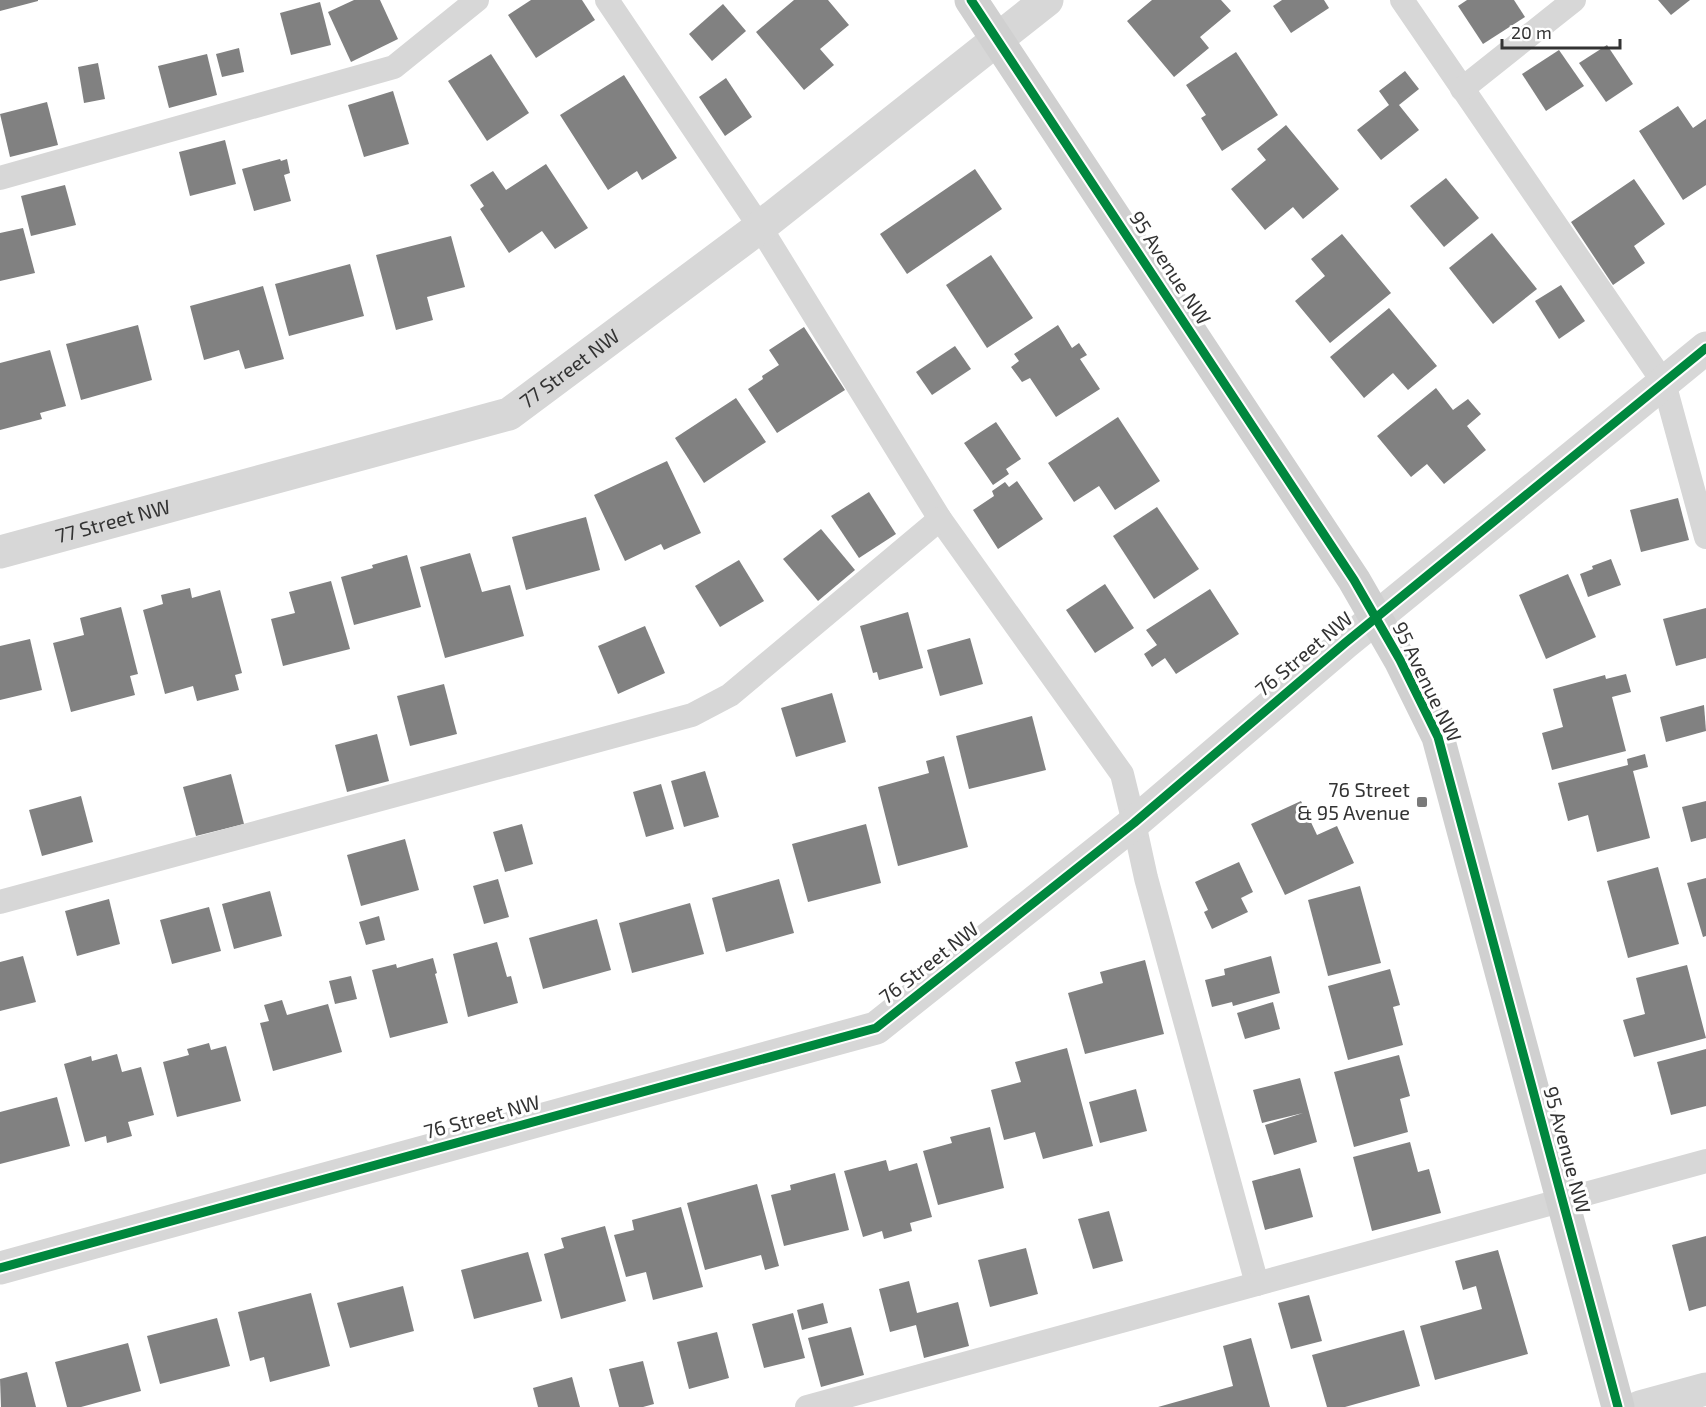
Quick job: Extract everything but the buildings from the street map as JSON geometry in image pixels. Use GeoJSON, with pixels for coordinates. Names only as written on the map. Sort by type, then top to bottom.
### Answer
{"type":"FeatureCollection","features":[{"type":"Feature","properties":{"kind":"street","name":"95 Avenue NW"},"geometry":{"type":"LineString","coordinates":[[971,0],[1354,580],[1400,660],[1438,737],[1618,1407]]}},
{"type":"Feature","properties":{"kind":"street","name":"77 Street NW"},"geometry":{"type":"LineString","coordinates":[[0,552],[508,414],[760,227],[1047,0]]}},
{"type":"Feature","properties":{"kind":"street","name":"76 Street NW"},"geometry":{"type":"LineString","coordinates":[[0,1268],[876,1028],[1134,823],[1376,618],[1706,348]]}},
{"type":"Feature","properties":{"kind":"street"},"geometry":{"type":"LineString","coordinates":[[1640,1407],[1706,1389]]}},
{"type":"Feature","properties":{"kind":"lane"},"geometry":{"type":"LineString","coordinates":[[0,178],[394,67],[477,0]]}},
{"type":"Feature","properties":{"kind":"lane"},"geometry":{"type":"LineString","coordinates":[[607,0],[760,227],[940,519],[1122,774],[1146,878],[1257,1284]]}},
{"type":"Feature","properties":{"kind":"lane"},"geometry":{"type":"LineString","coordinates":[[1402,0],[1664,383],[1706,537]]}},
{"type":"Feature","properties":{"kind":"lane"},"geometry":{"type":"LineString","coordinates":[[1462,89],[1574,0]]}},
{"type":"Feature","properties":{"kind":"lane"},"geometry":{"type":"LineString","coordinates":[[0,902],[692,715],[730,695],[940,519]]}},
{"type":"Feature","properties":{"kind":"lane"},"geometry":{"type":"LineString","coordinates":[[807,1407],[1706,1161]]}},
{"type":"Feature","properties":{"kind":"cycle path"},"geometry":{"type":"LineString","coordinates":[[971,0],[1354,580],[1400,660],[1438,737],[1618,1407]]}},
{"type":"Feature","properties":{"kind":"cycle path"},"geometry":{"type":"LineString","coordinates":[[0,1268],[876,1028],[1134,823],[1345,643],[1706,348]]}},
{"type":"Feature","properties":{"kind":"place","name":"76 Street & 95 Avenue"},"geometry":{"type":"Point","coordinates":[1422,802]}}]}
